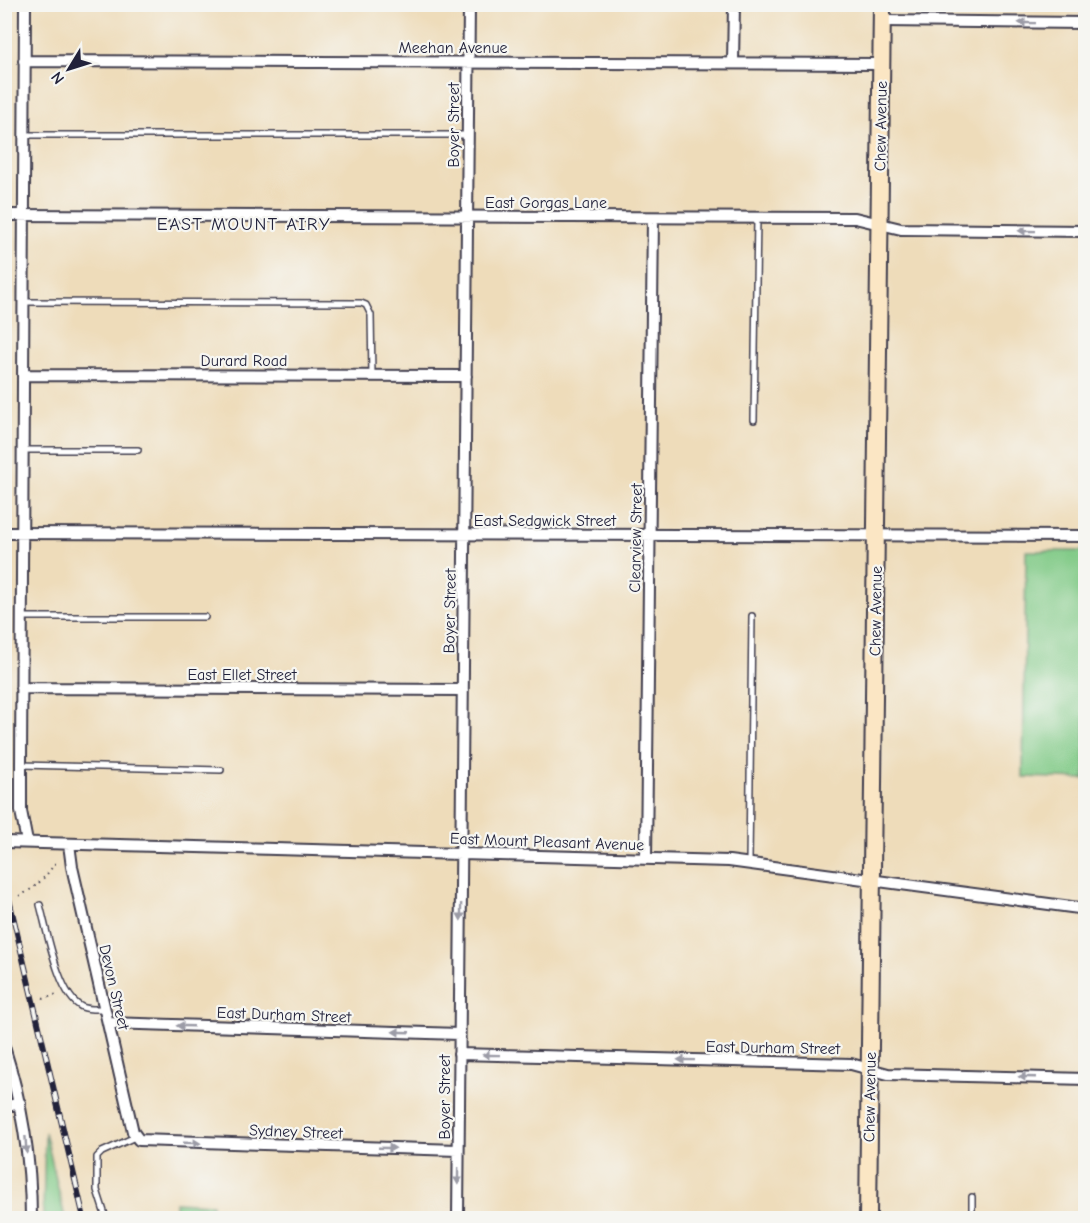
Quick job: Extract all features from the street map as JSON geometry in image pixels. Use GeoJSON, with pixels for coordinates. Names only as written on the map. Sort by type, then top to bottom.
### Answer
{"type":"FeatureCollection","features":[{"type":"Feature","properties":{"kind":"street"},"geometry":{"type":"LineString","coordinates":[[25,4],[21,811],[27,842]]}},
{"type":"Feature","properties":{"kind":"street","name":"Boyer Street"},"geometry":{"type":"LineString","coordinates":[[458,1218],[469,4]]}},
{"type":"Feature","properties":{"kind":"street"},"geometry":{"type":"LineString","coordinates":[[733,63],[734,4]]}},
{"type":"Feature","properties":{"kind":"street"},"geometry":{"type":"LineString","coordinates":[[882,13],[1086,23]]}},
{"type":"Feature","properties":{"kind":"street","name":"Chew Avenue"},"geometry":{"type":"LineString","coordinates":[[868,1218],[882,13]]}},
{"type":"Feature","properties":{"kind":"street","name":"Meehan Avenue"},"geometry":{"type":"LineString","coordinates":[[24,61],[881,64]]}},
{"type":"Feature","properties":{"kind":"street","name":"East Gorgas Lane"},"geometry":{"type":"LineString","coordinates":[[4,215],[862,219],[901,229],[1086,231]]}},
{"type":"Feature","properties":{"kind":"street","name":"Clearview Street"},"geometry":{"type":"LineString","coordinates":[[646,859],[653,218]]}},
{"type":"Feature","properties":{"kind":"street","name":"Durard Road"},"geometry":{"type":"LineString","coordinates":[[23,375],[466,376]]}},
{"type":"Feature","properties":{"kind":"street","name":"East Sedgwick Street"},"geometry":{"type":"LineString","coordinates":[[4,533],[1086,536]]}},
{"type":"Feature","properties":{"kind":"street","name":"East Ellet Street"},"geometry":{"type":"LineString","coordinates":[[21,688],[463,690]]}},
{"type":"Feature","properties":{"kind":"street","name":"East Mount Pleasant Avenue"},"geometry":{"type":"LineString","coordinates":[[4,842],[749,862],[1086,909]]}},
{"type":"Feature","properties":{"kind":"street","name":"Devon Street"},"geometry":{"type":"LineString","coordinates":[[69,844],[72,867],[135,1137]]}},
{"type":"Feature","properties":{"kind":"street","name":"East Durham Street"},"geometry":{"type":"LineString","coordinates":[[108,1023],[459,1034]]}},
{"type":"Feature","properties":{"kind":"street"},"geometry":{"type":"LineString","coordinates":[[4,1047],[20,1104],[26,1140],[31,1218]]}},
{"type":"Feature","properties":{"kind":"street","name":"East Durham Street"},"geometry":{"type":"LineString","coordinates":[[459,1054],[851,1064],[888,1074],[1086,1079]]}},
{"type":"Feature","properties":{"kind":"street"},"geometry":{"type":"LineString","coordinates":[[4,1107],[20,1104]]}},
{"type":"Feature","properties":{"kind":"street","name":"Sydney Street"},"geometry":{"type":"LineString","coordinates":[[135,1137],[144,1142],[458,1150]]}},
{"type":"Feature","properties":{"kind":"lane"},"geometry":{"type":"LineString","coordinates":[[24,135],[468,135]]}},
{"type":"Feature","properties":{"kind":"lane"},"geometry":{"type":"LineString","coordinates":[[754,420],[757,218]]}},
{"type":"Feature","properties":{"kind":"lane"},"geometry":{"type":"LineString","coordinates":[[23,302],[361,303],[366,305],[371,315],[372,375]]}},
{"type":"Feature","properties":{"kind":"lane"},"geometry":{"type":"LineString","coordinates":[[22,450],[138,450]]}},
{"type":"Feature","properties":{"kind":"lane"},"geometry":{"type":"LineString","coordinates":[[749,862],[752,616]]}},
{"type":"Feature","properties":{"kind":"lane"},"geometry":{"type":"LineString","coordinates":[[21,617],[205,617]]}},
{"type":"Feature","properties":{"kind":"lane"},"geometry":{"type":"LineString","coordinates":[[21,765],[221,770]]}},
{"type":"Feature","properties":{"kind":"lane"},"geometry":{"type":"LineString","coordinates":[[40,905],[70,998],[81,1006],[105,1009]]}},
{"type":"Feature","properties":{"kind":"lane"},"geometry":{"type":"LineString","coordinates":[[106,1218],[97,1190],[97,1157],[102,1152],[135,1137]]}},
{"type":"Feature","properties":{"kind":"lane"},"geometry":{"type":"LineString","coordinates":[[972,1197],[972,1218]]}},
{"type":"Feature","properties":{"kind":"path"},"geometry":{"type":"LineString","coordinates":[[19,896],[43,880],[57,860]]}},
{"type":"Feature","properties":{"kind":"path"},"geometry":{"type":"LineString","coordinates":[[43,999],[66,991]]}},
{"type":"Feature","properties":{"kind":"green space"},"geometry":{"type":"Polygon","coordinates":[[[1026,551],[1085,551],[1085,779],[1023,777],[1026,551]]]}},
{"type":"Feature","properties":{"kind":"green space"},"geometry":{"type":"Polygon","coordinates":[[[45,1132],[65,1218],[43,1218],[45,1132]]]}},
{"type":"Feature","properties":{"kind":"green space"},"geometry":{"type":"Polygon","coordinates":[[[175,1202],[212,1204],[212,1218],[175,1218],[175,1202]]]}},
{"type":"Feature","properties":{"kind":"railway"},"geometry":{"type":"LineString","coordinates":[[4,878],[84,1218]]}},
{"type":"Feature","properties":{"kind":"district","name":"EAST MOUNT AIRY"},"geometry":{"type":"Point","coordinates":[244,224]}}]}
